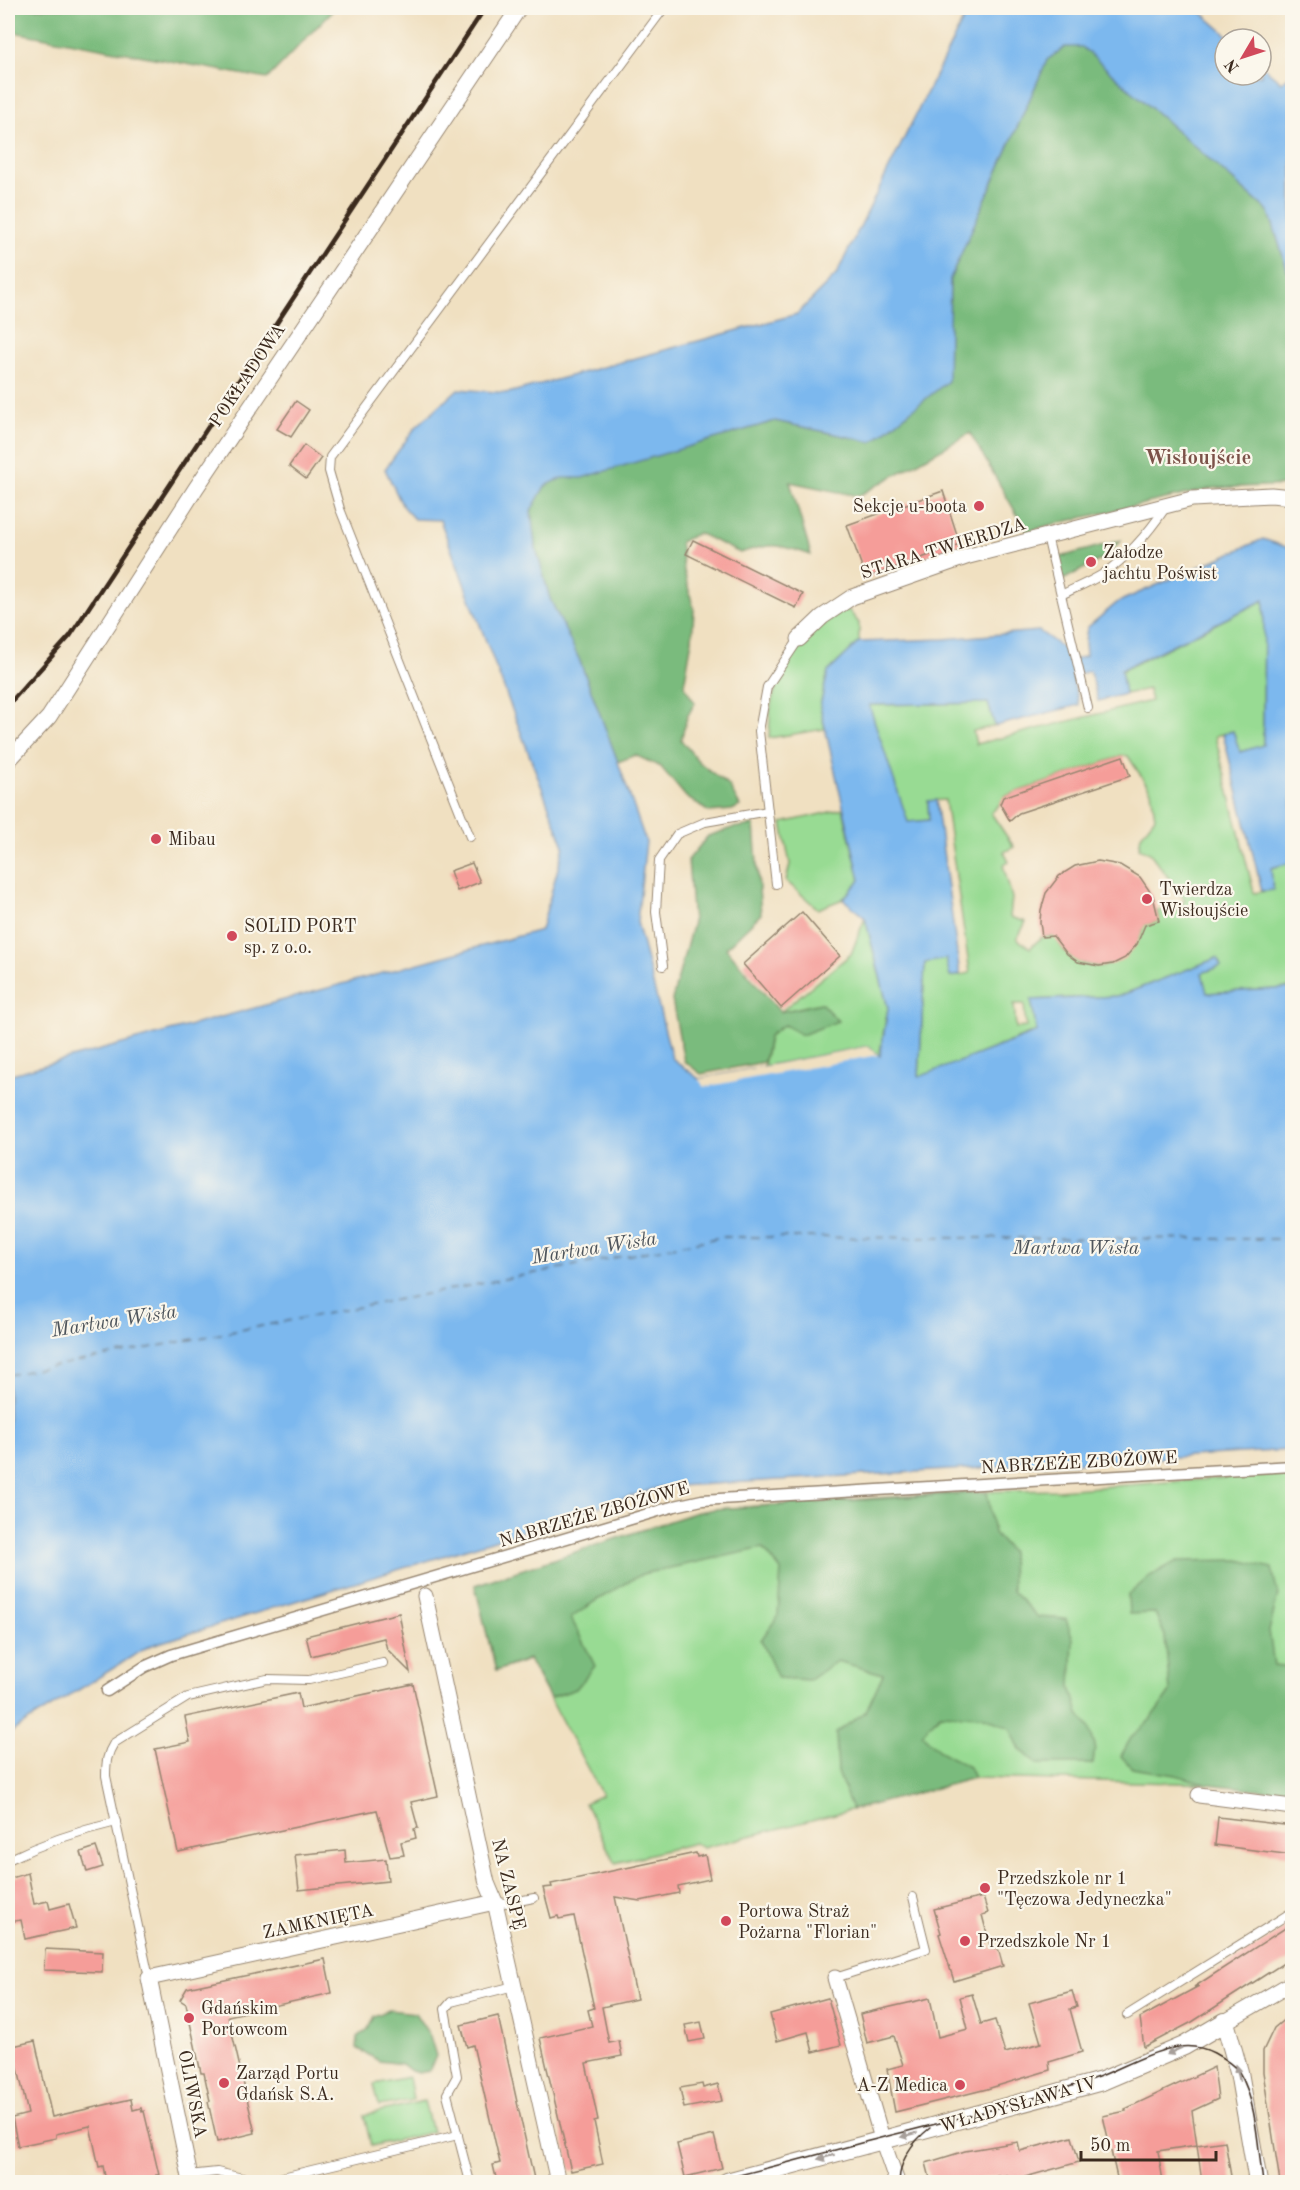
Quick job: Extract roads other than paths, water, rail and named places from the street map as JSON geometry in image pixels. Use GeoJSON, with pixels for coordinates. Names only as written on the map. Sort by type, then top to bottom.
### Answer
{"type":"FeatureCollection","features":[{"type":"Feature","properties":{"kind":"street","name":"POKŁADOWA"},"geometry":{"type":"LineString","coordinates":[[8,762],[50,717],[201,480],[519,8]]}},
{"type":"Feature","properties":{"kind":"street","name":"STARA TWIERDZA"},"geometry":{"type":"LineString","coordinates":[[799,639],[822,617],[852,597],[969,556],[1192,499],[1271,495],[1293,497]]}},
{"type":"Feature","properties":{"kind":"street","name":"NABRZEŻE ZBOŻOWE"},"geometry":{"type":"LineString","coordinates":[[107,1691],[144,1667],[171,1655],[423,1588],[675,1506],[702,1500],[1293,1466]]}},
{"type":"Feature","properties":{"kind":"street","name":"NA ZASPĘ"},"geometry":{"type":"LineString","coordinates":[[423,1588],[487,1883],[495,1902],[558,2182]]}},
{"type":"Feature","properties":{"kind":"street"},"geometry":{"type":"LineString","coordinates":[[1198,1795],[1293,1808]]}},
{"type":"Feature","properties":{"kind":"street","name":"ZAMKNIĘTA"},"geometry":{"type":"LineString","coordinates":[[149,1978],[495,1902]]}},
{"type":"Feature","properties":{"kind":"street","name":"OLIWSKA"},"geometry":{"type":"LineString","coordinates":[[149,1978],[190,2179]]}},
{"type":"Feature","properties":{"kind":"street"},"geometry":{"type":"LineString","coordinates":[[836,1978],[883,2142],[897,2182]]}},
{"type":"Feature","properties":{"kind":"street","name":"WŁADYSŁAWA IV"},"geometry":{"type":"LineString","coordinates":[[727,2182],[883,2142],[1102,2081],[1184,2046],[1293,1983]]}},
{"type":"Feature","properties":{"kind":"street"},"geometry":{"type":"LineString","coordinates":[[1225,2022],[1239,2072],[1258,2182]]}},
{"type":"Feature","properties":{"kind":"lane"},"geometry":{"type":"LineString","coordinates":[[470,837],[340,509],[329,471],[330,457],[664,8]]}},
{"type":"Feature","properties":{"kind":"lane"},"geometry":{"type":"LineString","coordinates":[[1061,596],[1103,574],[1122,558],[1143,537],[1167,505]]}},
{"type":"Feature","properties":{"kind":"lane","name":"STARA TWIERDZA"},"geometry":{"type":"LineString","coordinates":[[1047,536],[1088,708]]}},
{"type":"Feature","properties":{"kind":"lane","name":"STARA TWIERDZA"},"geometry":{"type":"LineString","coordinates":[[776,884],[759,731],[767,687],[799,639]]}},
{"type":"Feature","properties":{"kind":"lane"},"geometry":{"type":"LineString","coordinates":[[663,966],[656,912],[659,860],[677,834],[705,822],[768,811]]}},
{"type":"Feature","properties":{"kind":"lane"},"geometry":{"type":"LineString","coordinates":[[149,1978],[106,1776],[108,1752],[114,1743],[188,1696],[267,1679],[309,1680],[383,1663]]}},
{"type":"Feature","properties":{"kind":"lane"},"geometry":{"type":"LineString","coordinates":[[8,1860],[76,1832],[116,1822]]}},
{"type":"Feature","properties":{"kind":"lane"},"geometry":{"type":"LineString","coordinates":[[836,1978],[926,1949],[912,1897]]}},
{"type":"Feature","properties":{"kind":"lane"},"geometry":{"type":"LineString","coordinates":[[495,1902],[508,1903],[534,1898]]}},
{"type":"Feature","properties":{"kind":"lane"},"geometry":{"type":"LineString","coordinates":[[1126,2015],[1293,1912]]}},
{"type":"Feature","properties":{"kind":"lane"},"geometry":{"type":"LineString","coordinates":[[470,2182],[447,2094],[458,2076],[445,2009],[451,2002],[514,1986]]}},
{"type":"Feature","properties":{"kind":"lane"},"geometry":{"type":"LineString","coordinates":[[190,2179],[217,2172],[255,2181],[270,2180],[458,2135]]}},
{"type":"Feature","properties":{"kind":"water","name":"Martwa Wisła"},"geometry":{"type":"Polygon","coordinates":[[[969,8],[1196,8],[1218,27],[1213,27],[1213,87],[1273,87],[1273,75],[1281,82],[1292,75],[1292,285],[1269,212],[1082,47],[1065,47],[1047,60],[950,279],[948,381],[872,442],[775,421],[582,478],[562,478],[545,486],[531,511],[535,545],[550,599],[579,659],[646,842],[637,922],[672,1058],[699,1079],[869,1046],[880,1056],[888,1008],[865,918],[843,899],[860,880],[820,706],[828,672],[859,642],[944,639],[1039,631],[1063,648],[1068,661],[1086,656],[1087,628],[1118,602],[1263,539],[1292,549],[1292,870],[1289,863],[1271,868],[1273,890],[1262,891],[1223,734],[1233,731],[1240,752],[1263,745],[1264,600],[1121,670],[1125,694],[1098,701],[1090,671],[1072,676],[1079,705],[995,726],[988,703],[869,705],[908,822],[929,820],[928,801],[936,800],[960,975],[950,977],[946,959],[925,963],[919,1077],[1037,1032],[1031,1000],[1119,996],[1217,958],[1221,966],[1202,973],[1207,993],[1292,988],[1292,1450],[660,1487],[149,1646],[14,1730],[8,1736],[8,1075],[541,930],[564,846],[440,520],[414,519],[403,507],[385,469],[415,428],[458,389],[508,393],[797,314],[836,275],[969,8]]]}},
{"type":"Feature","properties":{"kind":"tram line"},"geometry":{"type":"LineString","coordinates":[[709,2182],[1019,2102],[1098,2077],[1140,2058],[1170,2048],[1185,2046],[1214,2053],[1239,2072],[1250,2097],[1263,2182]]}},
{"type":"Feature","properties":{"kind":"tram line"},"geometry":{"type":"LineString","coordinates":[[899,2182],[908,2152],[930,2128]]}},
{"type":"Feature","properties":{"kind":"railway"},"geometry":{"type":"LineString","coordinates":[[8,705],[70,636],[485,8]]}},
{"type":"Feature","properties":{"kind":"place","name":"Sekcje u-boota"},"geometry":{"type":"Point","coordinates":[979,506]}},
{"type":"Feature","properties":{"kind":"place","name":"Załodze jachtu Poświst"},"geometry":{"type":"Point","coordinates":[1091,562]}},
{"type":"Feature","properties":{"kind":"place","name":"Mibau"},"geometry":{"type":"Point","coordinates":[156,839]}},
{"type":"Feature","properties":{"kind":"place","name":"Twierdza Wisłoujście"},"geometry":{"type":"Point","coordinates":[1147,899]}},
{"type":"Feature","properties":{"kind":"place","name":"SOLID PORT sp. z o.o."},"geometry":{"type":"Point","coordinates":[232,936]}},
{"type":"Feature","properties":{"kind":"place","name":"Przedszkole nr 1 \"Tęczowa Jedyneczka\""},"geometry":{"type":"Point","coordinates":[985,1888]}},
{"type":"Feature","properties":{"kind":"place","name":"Portowa Straż Pożarna \"Florian\""},"geometry":{"type":"Point","coordinates":[726,1921]}},
{"type":"Feature","properties":{"kind":"place","name":"Przedszkole Nr 1"},"geometry":{"type":"Point","coordinates":[965,1941]}},
{"type":"Feature","properties":{"kind":"place","name":"Gdańskim Portowcom"},"geometry":{"type":"Point","coordinates":[189,2018]}},
{"type":"Feature","properties":{"kind":"place","name":"Zarząd Portu Gdańsk S.A."},"geometry":{"type":"Point","coordinates":[224,2083]}},
{"type":"Feature","properties":{"kind":"place","name":"A-Z Medica"},"geometry":{"type":"Point","coordinates":[960,2085]}},
{"type":"Feature","properties":{"kind":"district","name":"Wisłoujście"},"geometry":{"type":"Point","coordinates":[1198,457]}}]}
